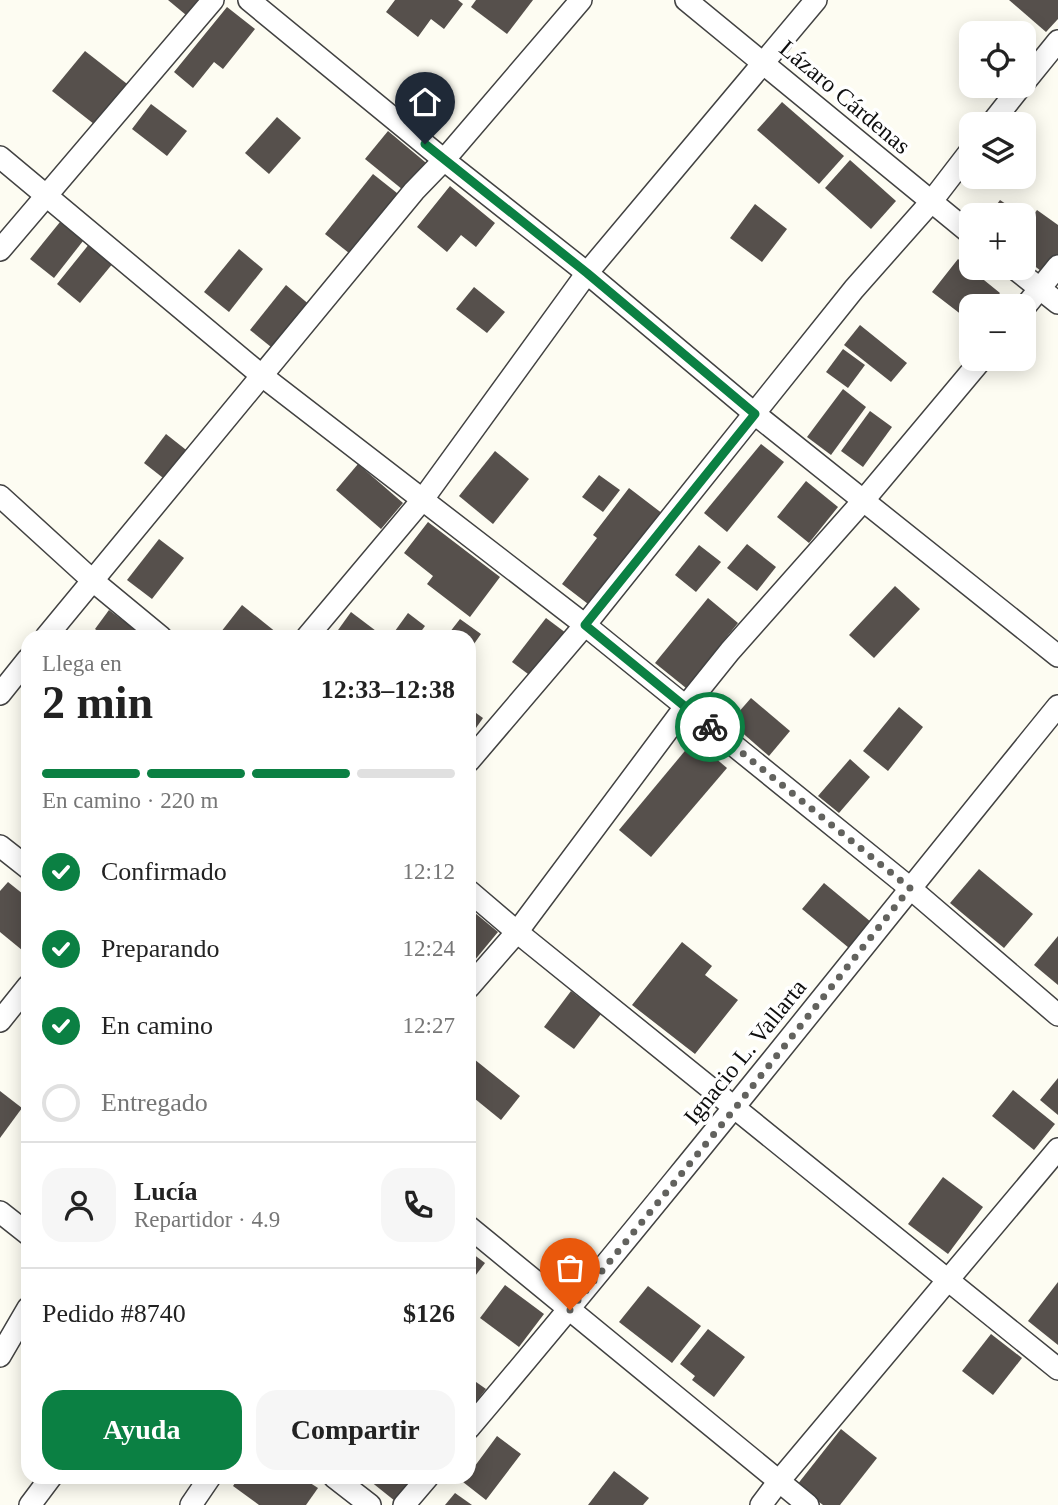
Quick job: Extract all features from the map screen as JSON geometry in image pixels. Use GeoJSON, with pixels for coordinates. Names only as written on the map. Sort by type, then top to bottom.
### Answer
{"type":"FeatureCollection","features":[{"type":"Feature","properties":{"kind":"street"},"geometry":{"type":"LineString","coordinates":[[0,250],[213,0]]}},
{"type":"Feature","properties":{"kind":"street"},"geometry":{"type":"LineString","coordinates":[[249,0],[587,273],[755,414],[1058,656]]}},
{"type":"Feature","properties":{"kind":"street"},"geometry":{"type":"LineString","coordinates":[[52,630],[414,191],[444,160],[581,0]]}},
{"type":"Feature","properties":{"kind":"street","name":"Lázaro Cárdenas"},"geometry":{"type":"LineString","coordinates":[[686,0],[959,225]]}},
{"type":"Feature","properties":{"kind":"street"},"geometry":{"type":"LineString","coordinates":[[313,630],[423,499],[587,273],[816,0]]}},
{"type":"Feature","properties":{"kind":"street"},"geometry":{"type":"LineString","coordinates":[[1036,68],[1058,41]]}},
{"type":"Feature","properties":{"kind":"street"},"geometry":{"type":"LineString","coordinates":[[1001,112],[1012,98]]}},
{"type":"Feature","properties":{"kind":"street"},"geometry":{"type":"LineString","coordinates":[[0,157],[261,375],[585,625],[910,888],[1058,1015]]}},
{"type":"Feature","properties":{"kind":"street"},"geometry":{"type":"LineString","coordinates":[[476,753],[585,625],[854,289],[959,165]]}},
{"type":"Feature","properties":{"kind":"street"},"geometry":{"type":"LineString","coordinates":[[1036,294],[1058,266]]}},
{"type":"Feature","properties":{"kind":"street"},"geometry":{"type":"LineString","coordinates":[[1030,280],[1058,303]]}},
{"type":"Feature","properties":{"kind":"street"},"geometry":{"type":"LineString","coordinates":[[476,979],[517,932],[685,707],[972,371]]}},
{"type":"Feature","properties":{"kind":"street"},"geometry":{"type":"LineString","coordinates":[[0,496],[92,580],[153,630]]}},
{"type":"Feature","properties":{"kind":"street"},"geometry":{"type":"LineString","coordinates":[[0,694],[21,668]]}},
{"type":"Feature","properties":{"kind":"street","name":"Ignacio L. Vallarta"},"geometry":{"type":"LineString","coordinates":[[476,1421],[736,1107],[1058,706]]}},
{"type":"Feature","properties":{"kind":"street"},"geometry":{"type":"LineString","coordinates":[[0,846],[21,862]]}},
{"type":"Feature","properties":{"kind":"street"},"geometry":{"type":"LineString","coordinates":[[476,897],[1058,1369]]}},
{"type":"Feature","properties":{"kind":"street"},"geometry":{"type":"LineString","coordinates":[[0,1021],[21,995]]}},
{"type":"Feature","properties":{"kind":"street"},"geometry":{"type":"LineString","coordinates":[[761,1505],[1058,1149]]}},
{"type":"Feature","properties":{"kind":"street"},"geometry":{"type":"LineString","coordinates":[[0,1212],[21,1228]]}},
{"type":"Feature","properties":{"kind":"street"},"geometry":{"type":"LineString","coordinates":[[476,1233],[808,1505]]}},
{"type":"Feature","properties":{"kind":"street"},"geometry":{"type":"LineString","coordinates":[[2,1348],[21,1319]]}},
{"type":"Feature","properties":{"kind":"street"},"geometry":{"type":"LineString","coordinates":[[30,1505],[46,1484]]}},
{"type":"Feature","properties":{"kind":"street"},"geometry":{"type":"LineString","coordinates":[[191,1505],[205,1484]]}},
{"type":"Feature","properties":{"kind":"street"},"geometry":{"type":"LineString","coordinates":[[343,1484],[370,1505]]}},
{"type":"Feature","properties":{"kind":"street"},"geometry":{"type":"LineString","coordinates":[[404,1505],[422,1484]]}},
{"type":"Feature","properties":{"kind":"building"},"geometry":{"type":"Polygon","coordinates":[[[168,0],[198,0],[186,15],[168,0]]]}},
{"type":"Feature","properties":{"kind":"building"},"geometry":{"type":"Polygon","coordinates":[[[395,0],[458,0],[463,4],[444,29],[431,19],[418,37],[386,12],[395,0]]]}},
{"type":"Feature","properties":{"kind":"building"},"geometry":{"type":"Polygon","coordinates":[[[476,0],[533,0],[507,34],[471,7],[476,0]]]}},
{"type":"Feature","properties":{"kind":"building"},"geometry":{"type":"Polygon","coordinates":[[[1009,0],[1058,0],[1058,19],[1046,32],[1009,0]]]}},
{"type":"Feature","properties":{"kind":"building"},"geometry":{"type":"Polygon","coordinates":[[[227,7],[255,29],[223,69],[214,62],[193,88],[174,72],[227,7]]]}},
{"type":"Feature","properties":{"kind":"building"},"geometry":{"type":"Polygon","coordinates":[[[85,51],[131,87],[99,128],[52,91],[85,51]]]}},
{"type":"Feature","properties":{"kind":"building"},"geometry":{"type":"Polygon","coordinates":[[[782,102],[844,156],[819,184],[757,130],[782,102]]]}},
{"type":"Feature","properties":{"kind":"building"},"geometry":{"type":"Polygon","coordinates":[[[151,104],[187,131],[167,156],[132,129],[151,104]]]}},
{"type":"Feature","properties":{"kind":"building"},"geometry":{"type":"Polygon","coordinates":[[[277,117],[301,138],[269,174],[245,153],[277,117]]]}},
{"type":"Feature","properties":{"kind":"building"},"geometry":{"type":"Polygon","coordinates":[[[388,131],[431,167],[408,194],[365,159],[388,131]]]}},
{"type":"Feature","properties":{"kind":"building"},"geometry":{"type":"Polygon","coordinates":[[[850,160],[896,201],[871,229],[825,188],[850,160]]]}},
{"type":"Feature","properties":{"kind":"building"},"geometry":{"type":"Polygon","coordinates":[[[373,174],[402,197],[354,257],[325,234],[373,174]]]}},
{"type":"Feature","properties":{"kind":"building"},"geometry":{"type":"Polygon","coordinates":[[[450,186],[495,223],[476,247],[461,235],[447,252],[417,227],[450,186]]]}},
{"type":"Feature","properties":{"kind":"building"},"geometry":{"type":"Polygon","coordinates":[[[755,204],[787,229],[762,262],[730,238],[755,204]]]}},
{"type":"Feature","properties":{"kind":"building"},"geometry":{"type":"Polygon","coordinates":[[[1036,211],[1058,225],[1058,257],[1045,274],[1036,267],[1036,211]]]}},
{"type":"Feature","properties":{"kind":"building"},"geometry":{"type":"Polygon","coordinates":[[[60,222],[83,241],[54,278],[30,259],[60,222]]]}},
{"type":"Feature","properties":{"kind":"building"},"geometry":{"type":"Polygon","coordinates":[[[90,243],[114,262],[80,303],[57,284],[90,243]]]}},
{"type":"Feature","properties":{"kind":"building"},"geometry":{"type":"Polygon","coordinates":[[[239,249],[263,269],[229,312],[204,292],[239,249]]]}},
{"type":"Feature","properties":{"kind":"building"},"geometry":{"type":"Polygon","coordinates":[[[958,259],[959,280],[984,280],[1000,293],[959,294],[959,313],[932,292],[958,259]]]}},
{"type":"Feature","properties":{"kind":"building"},"geometry":{"type":"Polygon","coordinates":[[[286,285],[311,306],[276,351],[250,330],[286,285]]]}},
{"type":"Feature","properties":{"kind":"building"},"geometry":{"type":"Polygon","coordinates":[[[474,287],[505,312],[487,333],[456,309],[474,287]]]}},
{"type":"Feature","properties":{"kind":"building"},"geometry":{"type":"Polygon","coordinates":[[[860,325],[907,363],[891,382],[844,345],[860,325]]]}},
{"type":"Feature","properties":{"kind":"building"},"geometry":{"type":"Polygon","coordinates":[[[843,349],[865,365],[848,388],[826,372],[843,349]]]}},
{"type":"Feature","properties":{"kind":"building"},"geometry":{"type":"Polygon","coordinates":[[[843,389],[866,407],[831,455],[807,437],[843,389]]]}},
{"type":"Feature","properties":{"kind":"building"},"geometry":{"type":"Polygon","coordinates":[[[870,411],[892,427],[863,467],[841,451],[870,411]]]}},
{"type":"Feature","properties":{"kind":"building"},"geometry":{"type":"Polygon","coordinates":[[[166,434],[190,453],[167,481],[144,463],[166,434]]]}},
{"type":"Feature","properties":{"kind":"building"},"geometry":{"type":"Polygon","coordinates":[[[761,444],[784,462],[727,532],[704,513],[761,444]]]}},
{"type":"Feature","properties":{"kind":"building"},"geometry":{"type":"Polygon","coordinates":[[[495,451],[529,479],[493,524],[459,496],[495,451]]]}},
{"type":"Feature","properties":{"kind":"building"},"geometry":{"type":"Polygon","coordinates":[[[358,464],[403,503],[381,529],[336,490],[358,464]]]}},
{"type":"Feature","properties":{"kind":"building"},"geometry":{"type":"Polygon","coordinates":[[[599,475],[620,490],[603,512],[582,497],[599,475]]]}},
{"type":"Feature","properties":{"kind":"building"},"geometry":{"type":"Polygon","coordinates":[[[806,481],[838,507],[809,543],[777,517],[806,481]]]}},
{"type":"Feature","properties":{"kind":"building"},"geometry":{"type":"Polygon","coordinates":[[[629,488],[663,514],[592,607],[562,584],[597,538],[593,535],[629,488]]]}},
{"type":"Feature","properties":{"kind":"building"},"geometry":{"type":"Polygon","coordinates":[[[428,522],[500,577],[470,617],[427,584],[433,576],[404,553],[428,522]]]}},
{"type":"Feature","properties":{"kind":"building"},"geometry":{"type":"Polygon","coordinates":[[[159,539],[184,558],[152,599],[127,580],[159,539]]]}},
{"type":"Feature","properties":{"kind":"building"},"geometry":{"type":"Polygon","coordinates":[[[747,544],[776,567],[757,591],[727,568],[747,544]]]}},
{"type":"Feature","properties":{"kind":"building"},"geometry":{"type":"Polygon","coordinates":[[[699,545],[721,562],[696,592],[675,575],[699,545]]]}},
{"type":"Feature","properties":{"kind":"building"},"geometry":{"type":"Polygon","coordinates":[[[895,586],[920,609],[874,658],[849,635],[895,586]]]}},
{"type":"Feature","properties":{"kind":"building"},"geometry":{"type":"Polygon","coordinates":[[[708,598],[738,623],[686,688],[655,663],[708,598]]]}},
{"type":"Feature","properties":{"kind":"building"},"geometry":{"type":"Polygon","coordinates":[[[242,605],[273,630],[222,630],[242,605]]]}},
{"type":"Feature","properties":{"kind":"building"},"geometry":{"type":"Polygon","coordinates":[[[109,610],[136,630],[96,630],[109,610]]]}},
{"type":"Feature","properties":{"kind":"building"},"geometry":{"type":"Polygon","coordinates":[[[351,612],[375,630],[338,630],[351,612]]]}},
{"type":"Feature","properties":{"kind":"building"},"geometry":{"type":"Polygon","coordinates":[[[408,613],[425,626],[422,630],[396,630],[408,613]]]}},
{"type":"Feature","properties":{"kind":"building"},"geometry":{"type":"Polygon","coordinates":[[[546,618],[566,633],[532,677],[512,662],[546,618]]]}},
{"type":"Feature","properties":{"kind":"building"},"geometry":{"type":"Polygon","coordinates":[[[460,619],[475,630],[451,630],[460,619]]]}},
{"type":"Feature","properties":{"kind":"building"},"geometry":{"type":"Polygon","coordinates":[[[751,698],[790,731],[769,756],[730,722],[751,698]]]}},
{"type":"Feature","properties":{"kind":"building"},"geometry":{"type":"Polygon","coordinates":[[[899,707],[923,727],[888,771],[863,751],[899,707]]]}},
{"type":"Feature","properties":{"kind":"building"},"geometry":{"type":"Polygon","coordinates":[[[476,713],[483,718],[476,728],[476,713]]]}},
{"type":"Feature","properties":{"kind":"building"},"geometry":{"type":"Polygon","coordinates":[[[694,740],[727,768],[651,857],[619,830],[694,740]]]}},
{"type":"Feature","properties":{"kind":"building"},"geometry":{"type":"Polygon","coordinates":[[[850,759],[870,777],[839,813],[818,796],[850,759]]]}},
{"type":"Feature","properties":{"kind":"building"},"geometry":{"type":"Polygon","coordinates":[[[979,869],[1033,914],[1004,948],[950,903],[979,869]]]}},
{"type":"Feature","properties":{"kind":"building"},"geometry":{"type":"Polygon","coordinates":[[[8,882],[21,892],[21,949],[0,932],[0,891],[8,882]]]}},
{"type":"Feature","properties":{"kind":"building"},"geometry":{"type":"Polygon","coordinates":[[[824,883],[871,922],[849,948],[802,909],[824,883]]]}},
{"type":"Feature","properties":{"kind":"building"},"geometry":{"type":"Polygon","coordinates":[[[476,914],[498,932],[476,959],[476,914]]]}},
{"type":"Feature","properties":{"kind":"building"},"geometry":{"type":"Polygon","coordinates":[[[1058,936],[1058,985],[1034,965],[1058,936]]]}},
{"type":"Feature","properties":{"kind":"building"},"geometry":{"type":"Polygon","coordinates":[[[682,942],[712,966],[705,975],[738,1000],[695,1054],[632,1005],[682,942]]]}},
{"type":"Feature","properties":{"kind":"building"},"geometry":{"type":"Polygon","coordinates":[[[571,991],[601,1014],[574,1049],[544,1027],[571,991]]]}},
{"type":"Feature","properties":{"kind":"building"},"geometry":{"type":"Polygon","coordinates":[[[476,1061],[520,1096],[501,1120],[476,1100],[476,1061]]]}},
{"type":"Feature","properties":{"kind":"building"},"geometry":{"type":"Polygon","coordinates":[[[1058,1078],[1058,1115],[1040,1100],[1058,1078]]]}},
{"type":"Feature","properties":{"kind":"building"},"geometry":{"type":"Polygon","coordinates":[[[1013,1090],[1055,1124],[1034,1150],[992,1116],[1013,1090]]]}},
{"type":"Feature","properties":{"kind":"building"},"geometry":{"type":"Polygon","coordinates":[[[0,1091],[21,1109],[0,1138],[0,1091]]]}},
{"type":"Feature","properties":{"kind":"building"},"geometry":{"type":"Polygon","coordinates":[[[943,1177],[983,1207],[948,1254],[908,1224],[943,1177]]]}},
{"type":"Feature","properties":{"kind":"building"},"geometry":{"type":"Polygon","coordinates":[[[476,1256],[485,1263],[476,1275],[476,1256]]]}},
{"type":"Feature","properties":{"kind":"building"},"geometry":{"type":"Polygon","coordinates":[[[1058,1282],[1058,1345],[1028,1321],[1058,1282]]]}},
{"type":"Feature","properties":{"kind":"building"},"geometry":{"type":"Polygon","coordinates":[[[505,1285],[544,1314],[519,1347],[480,1318],[505,1285]]]}},
{"type":"Feature","properties":{"kind":"building"},"geometry":{"type":"Polygon","coordinates":[[[648,1286],[701,1326],[672,1363],[619,1322],[648,1286]]]}},
{"type":"Feature","properties":{"kind":"building"},"geometry":{"type":"Polygon","coordinates":[[[708,1329],[745,1357],[714,1397],[692,1380],[695,1376],[680,1364],[708,1329]]]}},
{"type":"Feature","properties":{"kind":"building"},"geometry":{"type":"Polygon","coordinates":[[[991,1334],[1022,1358],[993,1395],[962,1371],[991,1334]]]}},
{"type":"Feature","properties":{"kind":"building"},"geometry":{"type":"Polygon","coordinates":[[[476,1382],[486,1389],[476,1402],[476,1382]]]}},
{"type":"Feature","properties":{"kind":"building"},"geometry":{"type":"Polygon","coordinates":[[[841,1429],[877,1458],[840,1505],[823,1505],[797,1485],[841,1429]]]}},
{"type":"Feature","properties":{"kind":"building"},"geometry":{"type":"Polygon","coordinates":[[[497,1436],[521,1454],[486,1500],[466,1484],[476,1484],[476,1464],[497,1436]]]}},
{"type":"Feature","properties":{"kind":"building"},"geometry":{"type":"Polygon","coordinates":[[[614,1471],[649,1498],[643,1505],[588,1505],[614,1471]]]}},
{"type":"Feature","properties":{"kind":"building"},"geometry":{"type":"Polygon","coordinates":[[[312,1484],[318,1488],[306,1505],[259,1505],[233,1486],[312,1484]]]}},
{"type":"Feature","properties":{"kind":"building"},"geometry":{"type":"Polygon","coordinates":[[[374,1484],[417,1484],[400,1505],[374,1484]]]}},
{"type":"Feature","properties":{"kind":"building"},"geometry":{"type":"Polygon","coordinates":[[[455,1493],[472,1505],[445,1505],[455,1493]]]}},
{"type":"Feature","properties":{"kind":"way so far"},"geometry":{"type":"LineString","coordinates":[[570,1310],[910,888],[710,727]]}},
{"type":"Feature","properties":{"kind":"route"},"geometry":{"type":"LineString","coordinates":[[425,144],[587,273],[755,414],[585,625],[710,727]]}}]}
